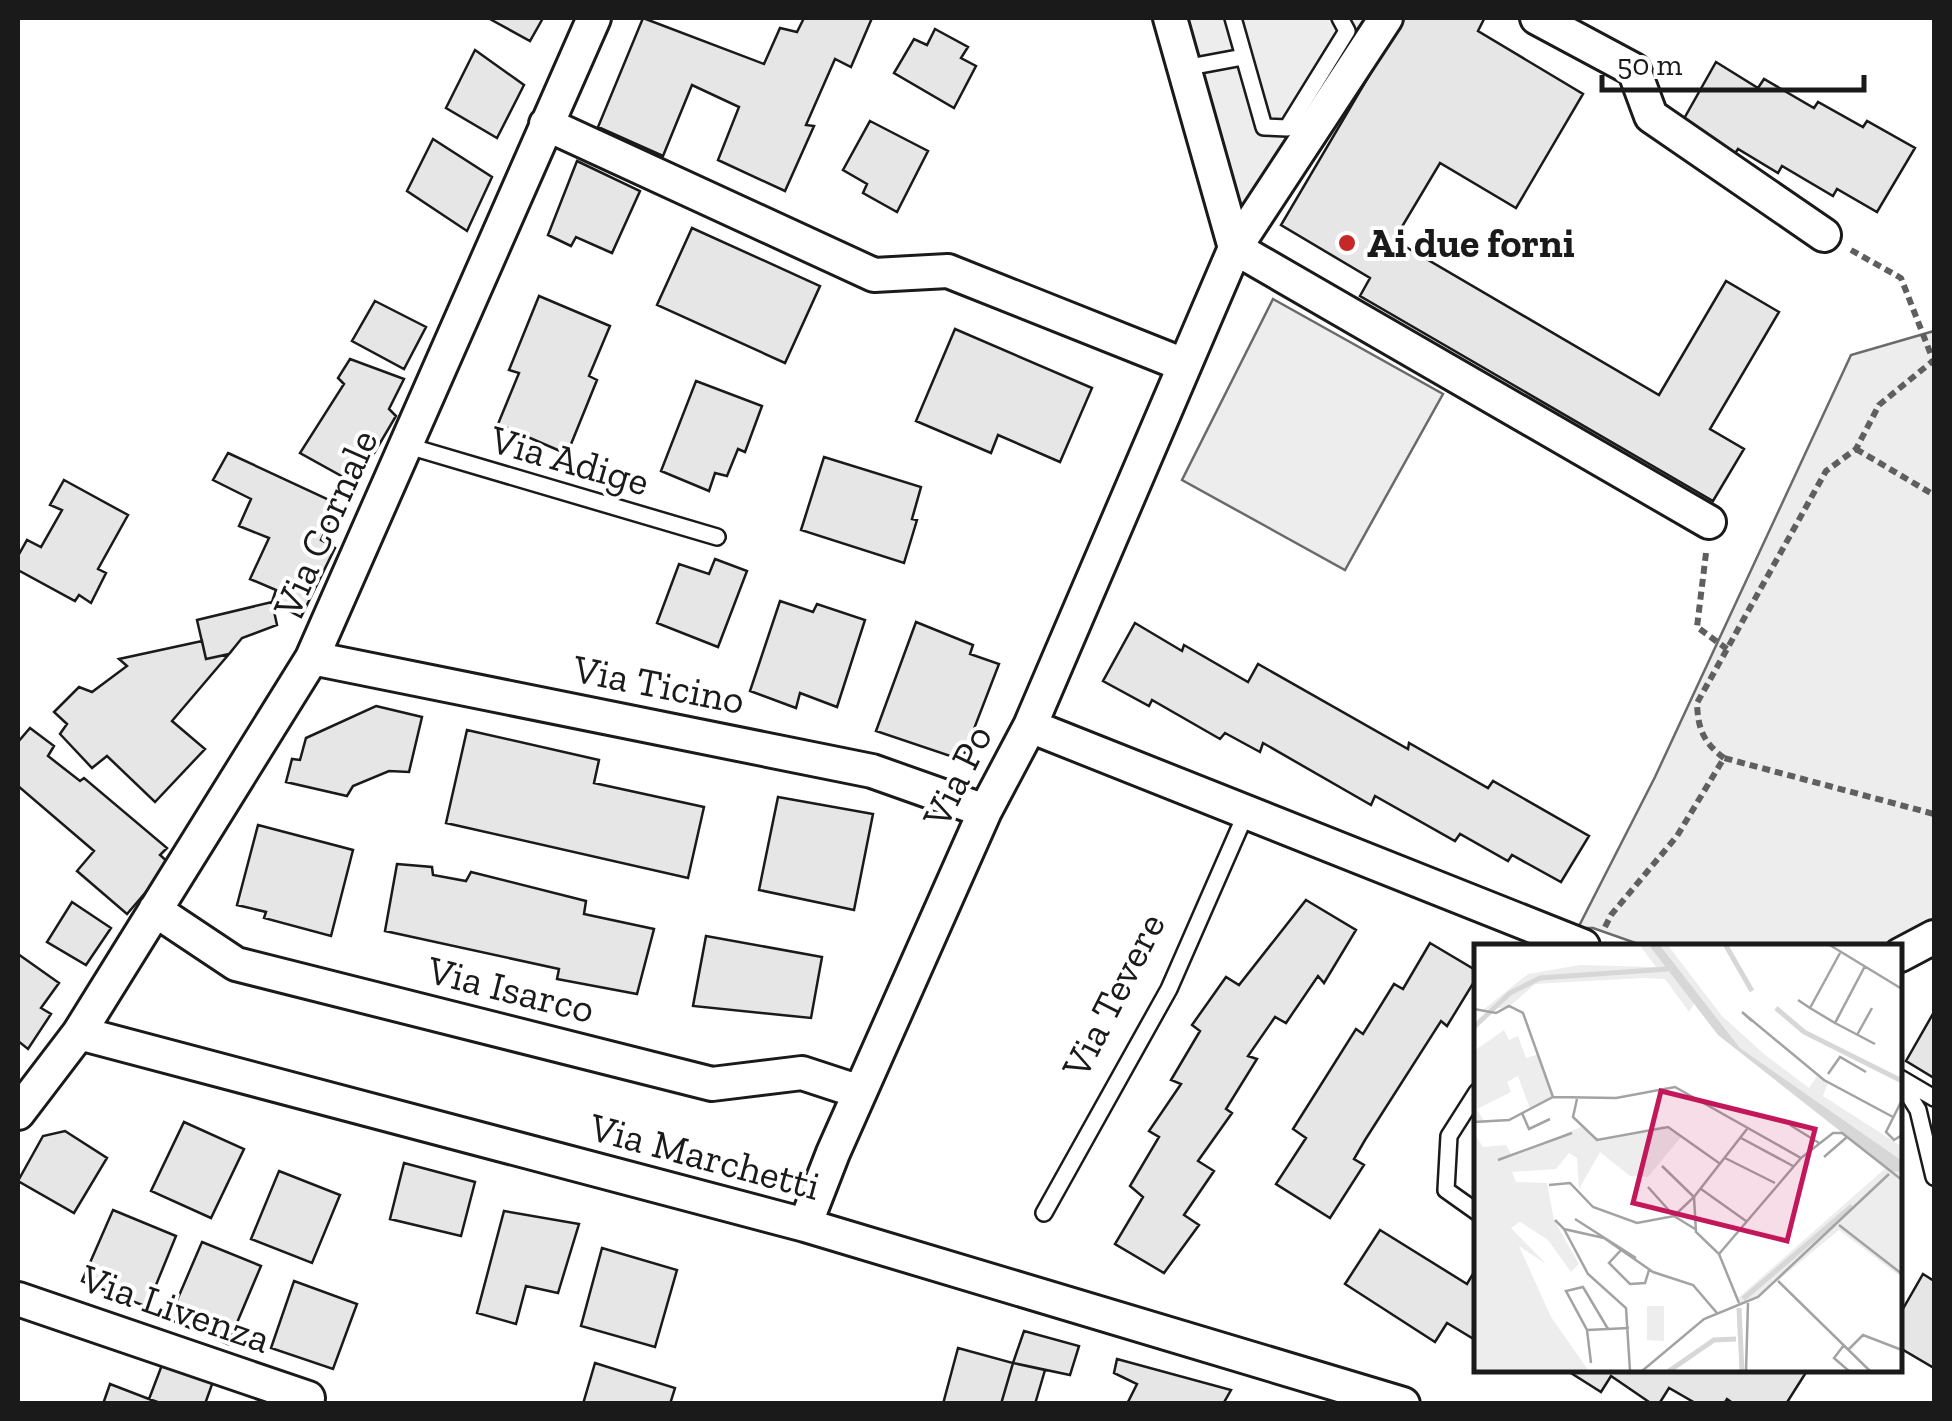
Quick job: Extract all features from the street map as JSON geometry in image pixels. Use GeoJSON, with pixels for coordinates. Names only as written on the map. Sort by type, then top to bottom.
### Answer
{"type":"FeatureCollection","features":[{"type":"Feature","properties":{"kind":"street","name":"Via Cornale"},"geometry":{"type":"LineString","coordinates":[[79,1033],[312,658],[594,18]]}},
{"type":"Feature","properties":{"kind":"street"},"geometry":{"type":"LineString","coordinates":[[1170,18],[1235,248],[1709,522]]}},
{"type":"Feature","properties":{"kind":"street","name":"Via Po"},"geometry":{"type":"LineString","coordinates":[[805,1225],[985,811],[1030,726],[1235,248],[1386,18]]}},
{"type":"Feature","properties":{"kind":"street"},"geometry":{"type":"LineString","coordinates":[[1537,18],[1634,70],[1651,116],[1824,235]]}},
{"type":"Feature","properties":{"kind":"street"},"geometry":{"type":"LineString","coordinates":[[546,124],[874,275],[948,271],[1184,365]]}},
{"type":"Feature","properties":{"kind":"street","name":"Via Ticino"},"geometry":{"type":"LineString","coordinates":[[312,658],[872,770],[985,811]]}},
{"type":"Feature","properties":{"kind":"street"},"geometry":{"type":"LineString","coordinates":[[1030,726],[1578,941]]}},
{"type":"Feature","properties":{"kind":"street","name":"Via Isarco"},"geometry":{"type":"LineString","coordinates":[[155,910],[236,964],[712,1084],[802,1073],[860,1092]]}},
{"type":"Feature","properties":{"kind":"street"},"geometry":{"type":"LineString","coordinates":[[1902,954],[1934,937]]}},
{"type":"Feature","properties":{"kind":"street"},"geometry":{"type":"LineString","coordinates":[[18,1114],[79,1033]]}},
{"type":"Feature","properties":{"kind":"street","name":"Via Marchetti"},"geometry":{"type":"LineString","coordinates":[[79,1033],[805,1225],[1403,1404]]}},
{"type":"Feature","properties":{"kind":"street","name":"Via Livenza"},"geometry":{"type":"LineString","coordinates":[[18,1299],[310,1401]]}},
{"type":"Feature","properties":{"kind":"lane"},"geometry":{"type":"LineString","coordinates":[[1233,18],[1264,127],[1287,128],[1348,31],[1340,18]]}},
{"type":"Feature","properties":{"kind":"lane"},"geometry":{"type":"LineString","coordinates":[[1184,68],[1242,57]]}},
{"type":"Feature","properties":{"kind":"lane","name":"Via Adige"},"geometry":{"type":"LineString","coordinates":[[405,445],[717,537]]}},
{"type":"Feature","properties":{"kind":"lane","name":"Via Tevere"},"geometry":{"type":"LineString","coordinates":[[1044,1213],[1168,990],[1247,812]]}},
{"type":"Feature","properties":{"kind":"lane"},"geometry":{"type":"LineString","coordinates":[[1902,1081],[1934,1098]]}},
{"type":"Feature","properties":{"kind":"lane"},"geometry":{"type":"LineString","coordinates":[[1902,1083],[1918,1110],[1934,1177]]}},
{"type":"Feature","properties":{"kind":"lane"},"geometry":{"type":"LineString","coordinates":[[1474,1097],[1448,1136],[1446,1190],[1474,1210]]}},
{"type":"Feature","properties":{"kind":"path"},"geometry":{"type":"LineString","coordinates":[[1824,235],[1901,278],[1934,360],[1879,405],[1856,450],[1826,471],[1697,703],[1698,727],[1708,746],[1724,758],[1934,814]]}},
{"type":"Feature","properties":{"kind":"path"},"geometry":{"type":"LineString","coordinates":[[1856,450],[1934,494]]}},
{"type":"Feature","properties":{"kind":"path"},"geometry":{"type":"LineString","coordinates":[[1709,522],[1698,627],[1727,649]]}},
{"type":"Feature","properties":{"kind":"path"},"geometry":{"type":"LineString","coordinates":[[1578,941],[1611,915],[1677,836],[1724,758]]}},
{"type":"Feature","properties":{"kind":"shaded area"},"geometry":{"type":"Polygon","coordinates":[[[1170,18],[1386,18],[1235,248],[1170,18]]]}},
{"type":"Feature","properties":{"kind":"shaded area"},"geometry":{"type":"Polygon","coordinates":[[[1273,299],[1443,394],[1345,570],[1182,480],[1273,299]]]}},
{"type":"Feature","properties":{"kind":"shaded area"},"geometry":{"type":"Polygon","coordinates":[[[1934,331],[1934,941],[1902,946],[1638,944],[1593,928],[1578,928],[1655,777],[1851,355],[1934,331]]]}},
{"type":"Feature","properties":{"kind":"building"},"geometry":{"type":"Polygon","coordinates":[[[488,18],[543,18],[530,41],[488,18]]]}},
{"type":"Feature","properties":{"kind":"building"},"geometry":{"type":"Polygon","coordinates":[[[643,18],[764,64],[780,28],[797,32],[804,18],[872,18],[851,67],[835,59],[806,125],[814,126],[785,191],[718,160],[739,107],[692,85],[663,156],[598,127],[643,18]]]}},
{"type":"Feature","properties":{"kind":"building"},"geometry":{"type":"Polygon","coordinates":[[[1403,18],[1482,18],[1478,31],[1583,94],[1516,208],[1440,163],[1394,240],[1659,395],[1726,281],[1779,312],[1710,429],[1744,449],[1713,501],[1360,296],[1370,278],[1281,225],[1403,18]]]}},
{"type":"Feature","properties":{"kind":"building"},"geometry":{"type":"Polygon","coordinates":[[[935,29],[968,47],[961,58],[976,66],[954,108],[894,73],[914,39],[927,45],[935,29]]]}},
{"type":"Feature","properties":{"kind":"building"},"geometry":{"type":"Polygon","coordinates":[[[475,50],[524,85],[497,138],[446,108],[475,50]]]}},
{"type":"Feature","properties":{"kind":"building"},"geometry":{"type":"Polygon","coordinates":[[[1716,62],[1758,88],[1764,79],[1814,108],[1818,102],[1863,127],[1867,121],[1915,148],[1877,212],[1837,189],[1833,196],[1782,166],[1778,173],[1738,149],[1734,155],[1681,124],[1716,62]]]}},
{"type":"Feature","properties":{"kind":"building"},"geometry":{"type":"Polygon","coordinates":[[[870,121],[928,151],[897,212],[863,193],[867,184],[843,170],[870,121]]]}},
{"type":"Feature","properties":{"kind":"building"},"geometry":{"type":"Polygon","coordinates":[[[433,139],[492,177],[467,231],[407,191],[433,139]]]}},
{"type":"Feature","properties":{"kind":"building"},"geometry":{"type":"Polygon","coordinates":[[[577,161],[640,191],[612,253],[576,237],[571,246],[548,235],[577,161]]]}},
{"type":"Feature","properties":{"kind":"building"},"geometry":{"type":"Polygon","coordinates":[[[692,228],[820,286],[785,363],[657,305],[692,228]]]}},
{"type":"Feature","properties":{"kind":"building"},"geometry":{"type":"Polygon","coordinates":[[[539,296],[610,326],[589,376],[597,380],[567,454],[498,424],[519,373],[509,370],[539,296]]]}},
{"type":"Feature","properties":{"kind":"building"},"geometry":{"type":"Polygon","coordinates":[[[375,301],[426,327],[404,369],[352,341],[375,301]]]}},
{"type":"Feature","properties":{"kind":"building"},"geometry":{"type":"Polygon","coordinates":[[[955,329],[1092,388],[1060,462],[998,435],[991,453],[916,421],[955,329]]]}},
{"type":"Feature","properties":{"kind":"building"},"geometry":{"type":"Polygon","coordinates":[[[350,359],[404,379],[389,409],[396,416],[356,484],[300,453],[344,384],[338,378],[350,359]]]}},
{"type":"Feature","properties":{"kind":"building"},"geometry":{"type":"Polygon","coordinates":[[[696,381],[762,406],[745,452],[738,449],[727,476],[715,473],[709,491],[661,471],[696,381]]]}},
{"type":"Feature","properties":{"kind":"building"},"geometry":{"type":"Polygon","coordinates":[[[228,453],[338,504],[321,540],[335,548],[301,617],[272,602],[276,590],[250,579],[269,538],[239,526],[251,499],[213,480],[228,453]]]}},
{"type":"Feature","properties":{"kind":"building"},"geometry":{"type":"Polygon","coordinates":[[[824,457],[921,487],[912,519],[917,520],[904,563],[801,530],[824,457]]]}},
{"type":"Feature","properties":{"kind":"building"},"geometry":{"type":"Polygon","coordinates":[[[64,480],[128,515],[98,569],[106,573],[91,603],[79,595],[75,601],[18,570],[18,556],[27,540],[41,547],[62,510],[50,505],[64,480]]]}},
{"type":"Feature","properties":{"kind":"building"},"geometry":{"type":"Polygon","coordinates":[[[715,559],[747,571],[718,647],[657,623],[679,564],[709,574],[715,559]]]}},
{"type":"Feature","properties":{"kind":"building"},"geometry":{"type":"Polygon","coordinates":[[[780,601],[813,612],[817,604],[865,620],[837,707],[800,693],[796,708],[750,691],[780,601]]]}},
{"type":"Feature","properties":{"kind":"building"},"geometry":{"type":"Polygon","coordinates":[[[272,602],[277,625],[242,638],[229,654],[206,659],[197,620],[272,602]]]}},
{"type":"Feature","properties":{"kind":"building"},"geometry":{"type":"Polygon","coordinates":[[[916,622],[973,645],[970,654],[999,664],[962,760],[876,731],[916,622]]]}},
{"type":"Feature","properties":{"kind":"building"},"geometry":{"type":"Polygon","coordinates":[[[1135,623],[1182,651],[1184,645],[1248,682],[1258,664],[1408,749],[1409,743],[1488,788],[1493,781],[1589,836],[1561,882],[1512,855],[1508,861],[1460,834],[1455,841],[1375,796],[1371,805],[1263,743],[1260,752],[1225,733],[1220,739],[1152,700],[1149,706],[1103,681],[1135,623]]]}},
{"type":"Feature","properties":{"kind":"building"},"geometry":{"type":"Polygon","coordinates":[[[202,641],[206,659],[229,654],[172,721],[205,749],[155,802],[107,756],[92,768],[60,734],[67,724],[54,712],[79,687],[92,692],[127,666],[119,659],[202,641]]]}},
{"type":"Feature","properties":{"kind":"building"},"geometry":{"type":"Polygon","coordinates":[[[376,706],[422,717],[409,772],[389,771],[353,786],[347,796],[286,782],[292,759],[300,760],[306,738],[376,706]]]}},
{"type":"Feature","properties":{"kind":"building"},"geometry":{"type":"Polygon","coordinates":[[[30,728],[54,746],[48,756],[80,781],[84,778],[167,848],[160,855],[170,864],[127,914],[77,871],[94,851],[18,786],[18,742],[30,728]]]}},
{"type":"Feature","properties":{"kind":"building"},"geometry":{"type":"Polygon","coordinates":[[[467,730],[599,760],[594,783],[704,807],[688,878],[446,823],[467,730]]]}},
{"type":"Feature","properties":{"kind":"building"},"geometry":{"type":"Polygon","coordinates":[[[778,797],[873,814],[854,910],[759,890],[778,797]]]}},
{"type":"Feature","properties":{"kind":"building"},"geometry":{"type":"Polygon","coordinates":[[[258,825],[353,850],[331,936],[264,918],[266,912],[237,905],[258,825]]]}},
{"type":"Feature","properties":{"kind":"building"},"geometry":{"type":"Polygon","coordinates":[[[397,864],[432,867],[433,875],[466,881],[471,872],[586,901],[584,914],[654,929],[637,994],[557,979],[559,969],[385,931],[397,864]]]}},
{"type":"Feature","properties":{"kind":"building"},"geometry":{"type":"Polygon","coordinates":[[[1306,900],[1356,930],[1324,983],[1318,976],[1286,1023],[1275,1017],[1248,1056],[1257,1059],[1226,1109],[1232,1113],[1198,1161],[1214,1171],[1184,1215],[1199,1225],[1164,1273],[1115,1244],[1143,1197],[1130,1186],[1159,1137],[1149,1131],[1181,1084],[1171,1080],[1200,1031],[1192,1025],[1226,977],[1239,985],[1306,900]]]}},
{"type":"Feature","properties":{"kind":"building"},"geometry":{"type":"Polygon","coordinates":[[[72,902],[111,928],[86,965],[47,942],[72,902]]]}},
{"type":"Feature","properties":{"kind":"building"},"geometry":{"type":"Polygon","coordinates":[[[706,936],[822,957],[811,1018],[693,1006],[706,936]]]}},
{"type":"Feature","properties":{"kind":"building"},"geometry":{"type":"Polygon","coordinates":[[[1430,943],[1474,969],[1474,982],[1447,1026],[1441,1021],[1354,1159],[1364,1165],[1330,1218],[1276,1184],[1306,1138],[1293,1129],[1356,1029],[1363,1034],[1394,984],[1403,989],[1430,943]]]}},
{"type":"Feature","properties":{"kind":"building"},"geometry":{"type":"Polygon","coordinates":[[[18,954],[59,983],[41,1008],[51,1014],[28,1049],[18,1041],[18,954]]]}},
{"type":"Feature","properties":{"kind":"building"},"geometry":{"type":"Polygon","coordinates":[[[1934,1012],[1934,1078],[1906,1061],[1934,1012]]]}},
{"type":"Feature","properties":{"kind":"building"},"geometry":{"type":"Polygon","coordinates":[[[184,1122],[244,1149],[211,1218],[151,1191],[184,1122]]]}},
{"type":"Feature","properties":{"kind":"building"},"geometry":{"type":"Polygon","coordinates":[[[65,1131],[107,1158],[74,1213],[18,1181],[43,1136],[65,1131]]]}},
{"type":"Feature","properties":{"kind":"building"},"geometry":{"type":"Polygon","coordinates":[[[404,1163],[475,1182],[461,1236],[390,1219],[404,1163]]]}},
{"type":"Feature","properties":{"kind":"building"},"geometry":{"type":"Polygon","coordinates":[[[279,1171],[340,1195],[312,1263],[251,1239],[279,1171]]]}},
{"type":"Feature","properties":{"kind":"building"},"geometry":{"type":"Polygon","coordinates":[[[113,1210],[176,1236],[147,1307],[82,1281],[113,1210]]]}},
{"type":"Feature","properties":{"kind":"building"},"geometry":{"type":"Polygon","coordinates":[[[504,1211],[579,1224],[558,1293],[526,1286],[516,1324],[477,1313],[504,1211]]]}},
{"type":"Feature","properties":{"kind":"building"},"geometry":{"type":"Polygon","coordinates":[[[1380,1230],[1467,1284],[1474,1272],[1474,1339],[1447,1323],[1435,1342],[1345,1284],[1380,1230]]]}},
{"type":"Feature","properties":{"kind":"building"},"geometry":{"type":"Polygon","coordinates":[[[202,1242],[261,1266],[228,1344],[169,1319],[202,1242]]]}},
{"type":"Feature","properties":{"kind":"building"},"geometry":{"type":"Polygon","coordinates":[[[602,1248],[677,1270],[655,1347],[581,1326],[602,1248]]]}},
{"type":"Feature","properties":{"kind":"building"},"geometry":{"type":"Polygon","coordinates":[[[1923,1274],[1934,1281],[1934,1368],[1902,1349],[1902,1311],[1923,1274]]]}},
{"type":"Feature","properties":{"kind":"building"},"geometry":{"type":"Polygon","coordinates":[[[294,1281],[357,1304],[333,1369],[271,1348],[294,1281]]]}},
{"type":"Feature","properties":{"kind":"building"},"geometry":{"type":"Polygon","coordinates":[[[1024,1331],[1079,1346],[1070,1375],[1013,1363],[1024,1331]]]}},
{"type":"Feature","properties":{"kind":"building"},"geometry":{"type":"Polygon","coordinates":[[[958,1348],[1013,1363],[1001,1404],[943,1404],[958,1348]]]}},
{"type":"Feature","properties":{"kind":"building"},"geometry":{"type":"Polygon","coordinates":[[[165,1357],[215,1376],[205,1404],[163,1404],[149,1399],[165,1357]]]}},
{"type":"Feature","properties":{"kind":"building"},"geometry":{"type":"Polygon","coordinates":[[[1117,1359],[1231,1390],[1223,1404],[1127,1404],[1137,1384],[1114,1373],[1117,1359]]]}},
{"type":"Feature","properties":{"kind":"building"},"geometry":{"type":"Polygon","coordinates":[[[595,1363],[675,1388],[670,1404],[583,1404],[595,1363]]]}},
{"type":"Feature","properties":{"kind":"building"},"geometry":{"type":"Polygon","coordinates":[[[1013,1363],[1045,1370],[1035,1404],[1001,1404],[1013,1363]]]}},
{"type":"Feature","properties":{"kind":"building"},"geometry":{"type":"Polygon","coordinates":[[[1568,1371],[1805,1374],[1786,1404],[1734,1404],[1727,1399],[1724,1404],[1697,1404],[1669,1388],[1659,1404],[1652,1404],[1611,1376],[1601,1392],[1568,1371]]]}},
{"type":"Feature","properties":{"kind":"building"},"geometry":{"type":"Polygon","coordinates":[[[110,1384],[149,1399],[163,1404],[103,1404],[110,1384]]]}},
{"type":"Feature","properties":{"kind":"place","name":"Ai due forni"},"geometry":{"type":"Point","coordinates":[1347,243]}}]}
